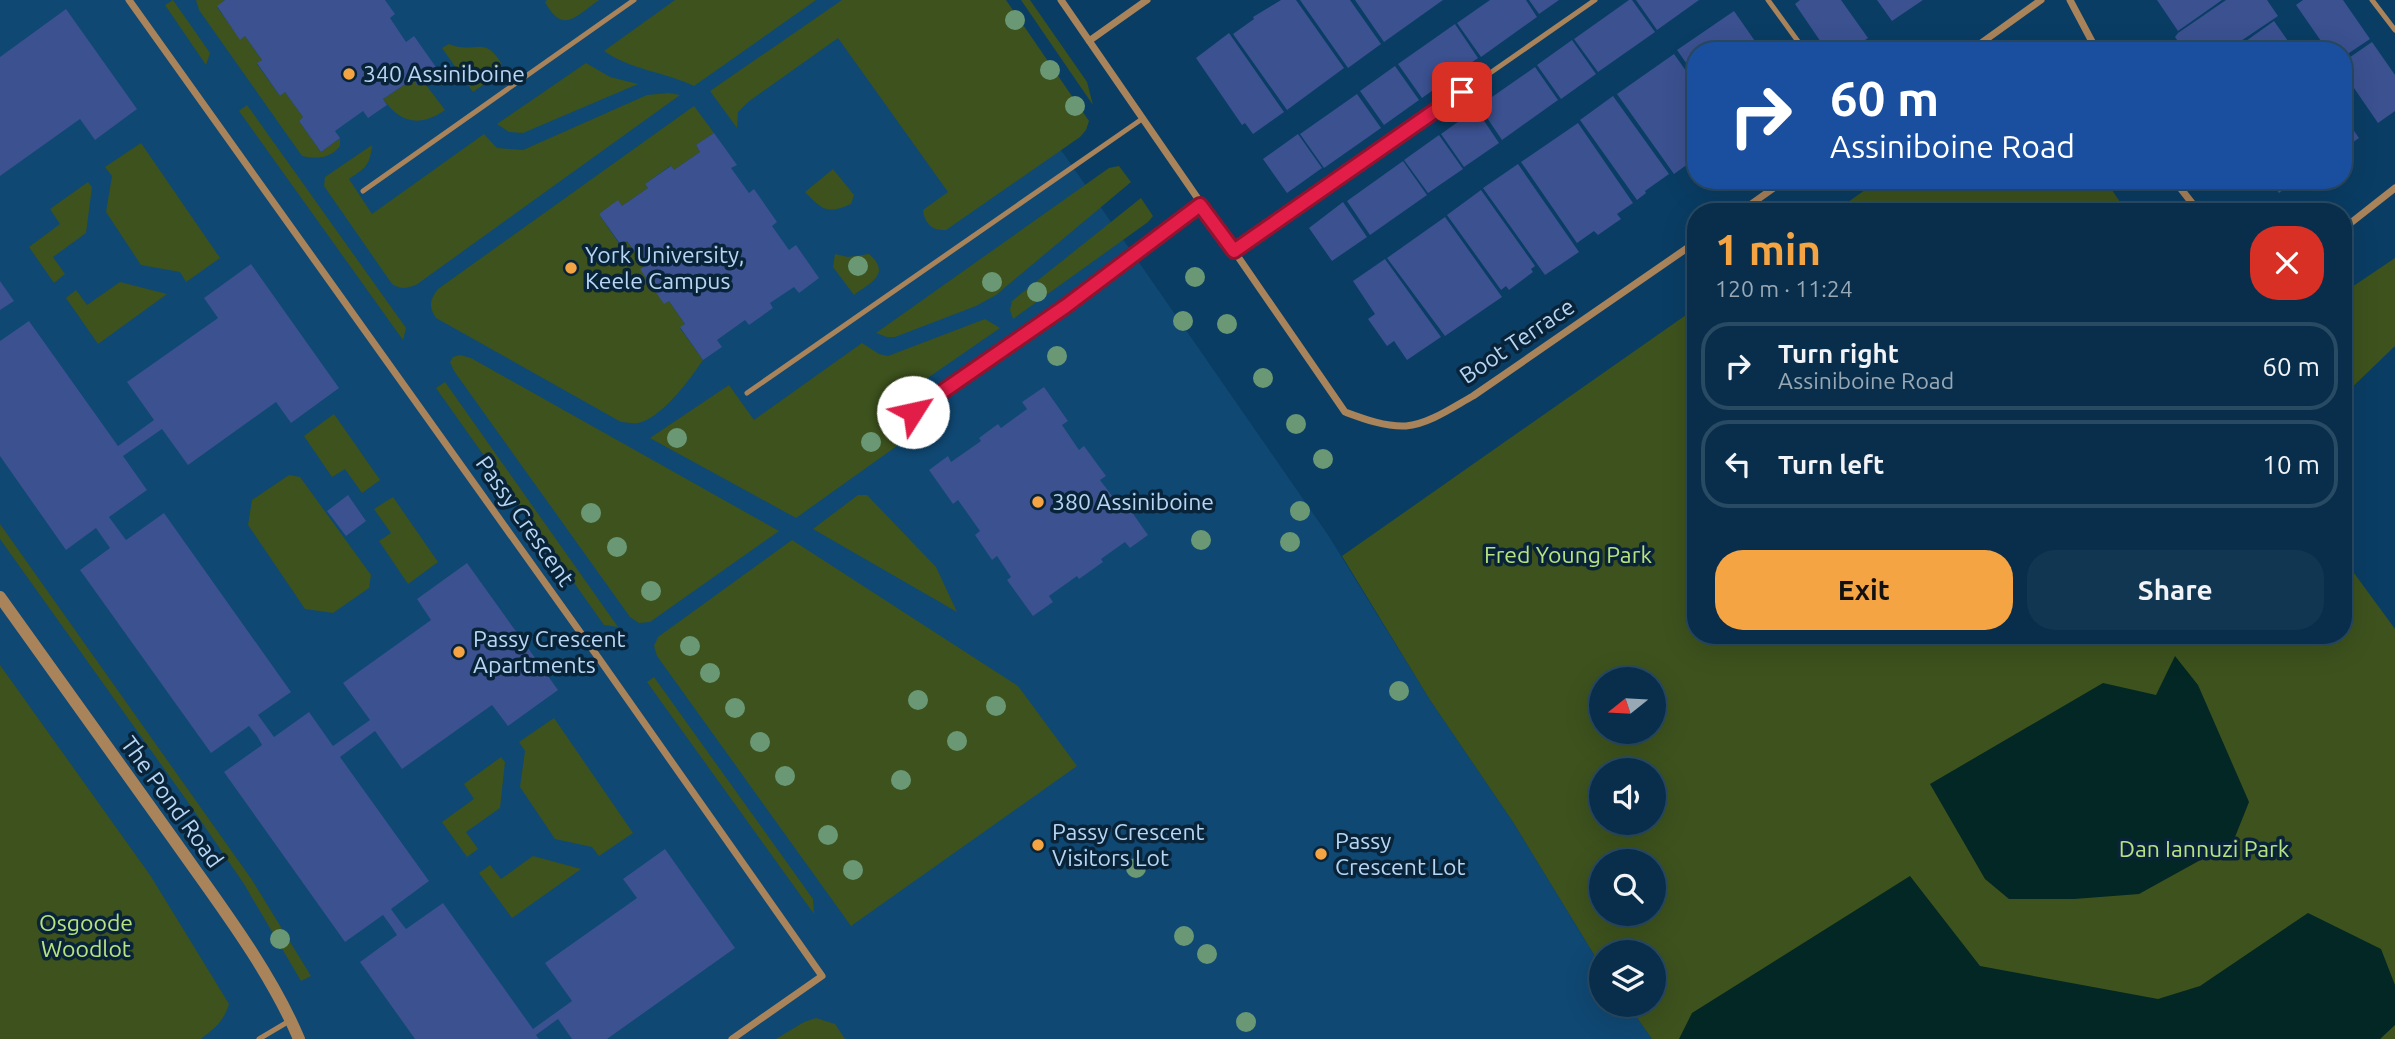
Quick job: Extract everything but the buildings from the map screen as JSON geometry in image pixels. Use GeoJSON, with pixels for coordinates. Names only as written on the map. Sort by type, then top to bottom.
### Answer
{"type":"FeatureCollection","features":[{"type":"Feature","properties":{"kind":"street","name":"Passy Crescent"},"geometry":{"type":"LineString","coordinates":[[129,0],[822,976],[732,1039]]}},
{"type":"Feature","properties":{"kind":"street"},"geometry":{"type":"LineString","coordinates":[[1061,0],[1234,251]]}},
{"type":"Feature","properties":{"kind":"street"},"geometry":{"type":"LineString","coordinates":[[1089,41],[1147,0]]}},
{"type":"Feature","properties":{"kind":"street"},"geometry":{"type":"LineString","coordinates":[[1983,42],[2041,0]]}},
{"type":"Feature","properties":{"kind":"street"},"geometry":{"type":"LineString","coordinates":[[2070,0],[2091,42]]}},
{"type":"Feature","properties":{"kind":"street"},"geometry":{"type":"LineString","coordinates":[[2352,222],[2395,188]]}},
{"type":"Feature","properties":{"kind":"street"},"geometry":{"type":"LineString","coordinates":[[1753,203],[1772,189]]}},
{"type":"Feature","properties":{"kind":"street"},"geometry":{"type":"LineString","coordinates":[[2181,189],[2192,203]]}},
{"type":"Feature","properties":{"kind":"street","name":"Boot Terrace"},"geometry":{"type":"LineString","coordinates":[[1234,251],[1345,412],[1374,422],[1406,426],[1436,416],[1473,396],[1687,248]]}},
{"type":"Feature","properties":{"kind":"street","name":"The Pond Road"},"geometry":{"type":"LineString","coordinates":[[0,597],[204,883],[263,972],[299,1039]]}},
{"type":"Feature","properties":{"kind":"lane"},"geometry":{"type":"LineString","coordinates":[[363,191],[634,0]]}},
{"type":"Feature","properties":{"kind":"lane"},"geometry":{"type":"LineString","coordinates":[[1234,251],[1595,0]]}},
{"type":"Feature","properties":{"kind":"lane"},"geometry":{"type":"LineString","coordinates":[[1768,0],[1798,42]]}},
{"type":"Feature","properties":{"kind":"lane"},"geometry":{"type":"LineString","coordinates":[[2372,0],[2395,30]]}},
{"type":"Feature","properties":{"kind":"lane"},"geometry":{"type":"LineString","coordinates":[[747,393],[1142,119]]}},
{"type":"Feature","properties":{"kind":"lane"},"geometry":{"type":"LineString","coordinates":[[913,412],[1066,306],[1200,205]]}},
{"type":"Feature","properties":{"kind":"lane"},"geometry":{"type":"LineString","coordinates":[[259,1039],[291,1020]]}},
{"type":"Feature","properties":{"kind":"shaded area","name":"York University, Keele Campus"},"geometry":{"type":"Polygon","coordinates":[[[0,0],[957,0],[1328,535],[1430,700],[1513,822],[1589,946],[1589,1017],[1636,1017],[1652,1039],[0,1039],[0,0]]]}},
{"type":"Feature","properties":{"kind":"shaded area"},"geometry":{"type":"Polygon","coordinates":[[[2175,656],[2198,685],[2249,802],[2233,842],[2139,894],[2074,899],[2009,899],[1985,879],[1930,784],[2103,683],[2156,695],[2175,656]]]}},
{"type":"Feature","properties":{"kind":"shaded area"},"geometry":{"type":"Polygon","coordinates":[[[1910,876],[1980,966],[2158,999],[2200,986],[2308,913],[2381,949],[2395,985],[2395,1025],[2380,1039],[1679,1039],[1692,1013],[1910,876]]]}},
{"type":"Feature","properties":{"kind":"green space"},"geometry":{"type":"Polygon","coordinates":[[[173,0],[210,53],[206,65],[165,5],[173,0]]]}},
{"type":"Feature","properties":{"kind":"green space"},"geometry":{"type":"Polygon","coordinates":[[[196,0],[225,0],[217,7],[240,39],[245,36],[262,60],[257,64],[280,96],[285,92],[303,117],[299,121],[321,152],[340,138],[340,146],[336,150],[323,157],[302,156],[199,10],[196,0]]]}},
{"type":"Feature","properties":{"kind":"green space"},"geometry":{"type":"Polygon","coordinates":[[[599,0],[577,16],[564,20],[552,12],[545,2],[599,0]]]}},
{"type":"Feature","properties":{"kind":"green space"},"geometry":{"type":"Polygon","coordinates":[[[675,0],[816,0],[694,86],[625,63],[604,51],[675,0]]]}},
{"type":"Feature","properties":{"kind":"green space"},"geometry":{"type":"Polygon","coordinates":[[[842,0],[1006,0],[1089,121],[1086,130],[1080,137],[946,230],[941,230],[930,226],[923,210],[948,192],[838,38],[748,102],[738,112],[737,128],[710,91],[842,0]]]}},
{"type":"Feature","properties":{"kind":"green space"},"geometry":{"type":"Polygon","coordinates":[[[1021,0],[1030,0],[1087,82],[1093,105],[1021,0]]]}},
{"type":"Feature","properties":{"kind":"green space"},"geometry":{"type":"Polygon","coordinates":[[[449,44],[489,49],[501,63],[501,72],[473,92],[442,48],[449,44]]]}},
{"type":"Feature","properties":{"kind":"green space"},"geometry":{"type":"Polygon","coordinates":[[[586,63],[610,77],[638,84],[523,133],[509,132],[497,124],[586,63]]]}},
{"type":"Feature","properties":{"kind":"green space"},"geometry":{"type":"Polygon","coordinates":[[[413,79],[417,85],[423,81],[445,110],[419,121],[397,114],[383,99],[413,79]]]}},
{"type":"Feature","properties":{"kind":"green space"},"geometry":{"type":"Polygon","coordinates":[[[647,95],[680,95],[410,287],[401,288],[392,284],[324,186],[325,177],[372,145],[366,166],[349,179],[372,214],[484,134],[497,148],[523,150],[647,95]]]}},
{"type":"Feature","properties":{"kind":"green space"},"geometry":{"type":"Polygon","coordinates":[[[247,105],[406,328],[403,340],[239,111],[247,105]]]}},
{"type":"Feature","properties":{"kind":"green space"},"geometry":{"type":"Polygon","coordinates":[[[694,106],[714,133],[696,145],[700,152],[674,170],[670,166],[645,184],[648,188],[622,206],[618,201],[599,214],[620,245],[627,241],[645,266],[641,269],[685,324],[680,328],[703,360],[666,406],[647,420],[638,423],[621,422],[436,318],[431,303],[438,289],[694,106]]]}},
{"type":"Feature","properties":{"kind":"green space"},"geometry":{"type":"Polygon","coordinates":[[[141,143],[220,258],[186,282],[180,272],[141,265],[106,212],[112,176],[105,167],[141,143]]]}},
{"type":"Feature","properties":{"kind":"green space"},"geometry":{"type":"Polygon","coordinates":[[[1119,166],[1131,182],[996,295],[976,306],[895,337],[876,333],[1109,168],[1119,166]]]}},
{"type":"Feature","properties":{"kind":"green space"},"geometry":{"type":"Polygon","coordinates":[[[833,169],[854,195],[851,204],[830,210],[820,206],[805,192],[833,169]]]}},
{"type":"Feature","properties":{"kind":"green space"},"geometry":{"type":"Polygon","coordinates":[[[88,182],[92,187],[86,233],[53,257],[65,274],[54,283],[29,247],[60,224],[50,209],[88,182]]]}},
{"type":"Feature","properties":{"kind":"green space"},"geometry":{"type":"Polygon","coordinates":[[[1866,189],[2111,189],[2121,203],[1847,203],[1866,189]]]}},
{"type":"Feature","properties":{"kind":"green space"},"geometry":{"type":"Polygon","coordinates":[[[1141,198],[1153,216],[1148,222],[1013,319],[1010,310],[1012,301],[1141,198]]]}},
{"type":"Feature","properties":{"kind":"green space"},"geometry":{"type":"Polygon","coordinates":[[[835,254],[848,257],[869,254],[876,261],[879,273],[872,282],[854,295],[833,267],[835,254]]]}},
{"type":"Feature","properties":{"kind":"green space"},"geometry":{"type":"Polygon","coordinates":[[[2395,258],[2395,346],[2352,387],[2352,287],[2395,258]]]}},
{"type":"Feature","properties":{"kind":"green space"},"geometry":{"type":"Polygon","coordinates":[[[120,282],[167,294],[98,344],[66,298],[76,290],[87,305],[120,282]]]}},
{"type":"Feature","properties":{"kind":"green space"},"geometry":{"type":"Polygon","coordinates":[[[1687,314],[1687,644],[2352,644],[2352,570],[2395,629],[2395,1039],[1652,1039],[1636,1017],[1666,1017],[1666,940],[1589,940],[1589,946],[1513,822],[1430,700],[1342,556],[1687,314]]]}},
{"type":"Feature","properties":{"kind":"green space"},"geometry":{"type":"Polygon","coordinates":[[[985,319],[1000,328],[887,406],[908,438],[796,518],[650,438],[729,385],[754,420],[862,343],[879,354],[888,356],[985,319]]]}},
{"type":"Feature","properties":{"kind":"green space"},"geometry":{"type":"Polygon","coordinates":[[[460,355],[471,358],[779,531],[650,622],[639,623],[630,617],[454,371],[450,362],[453,357],[460,355]]]}},
{"type":"Feature","properties":{"kind":"green space"},"geometry":{"type":"Polygon","coordinates":[[[445,382],[618,627],[604,625],[436,388],[445,382]]]}},
{"type":"Feature","properties":{"kind":"green space"},"geometry":{"type":"Polygon","coordinates":[[[334,414],[380,480],[362,493],[345,469],[332,477],[304,436],[334,414]]]}},
{"type":"Feature","properties":{"kind":"green space"},"geometry":{"type":"Polygon","coordinates":[[[289,475],[300,477],[371,575],[369,588],[333,613],[305,609],[248,525],[252,500],[289,475]]]}},
{"type":"Feature","properties":{"kind":"green space"},"geometry":{"type":"Polygon","coordinates":[[[858,495],[867,495],[936,567],[957,612],[813,529],[858,495]]]}},
{"type":"Feature","properties":{"kind":"green space"},"geometry":{"type":"Polygon","coordinates":[[[393,497],[438,562],[408,584],[379,541],[391,533],[374,509],[393,497]]]}},
{"type":"Feature","properties":{"kind":"green space"},"geometry":{"type":"Polygon","coordinates":[[[0,524],[252,880],[311,976],[301,981],[244,884],[0,539],[0,524]]]}},
{"type":"Feature","properties":{"kind":"green space"},"geometry":{"type":"Polygon","coordinates":[[[792,540],[1018,686],[1077,766],[851,926],[657,656],[654,646],[658,637],[792,540]]]}},
{"type":"Feature","properties":{"kind":"green space","name":"Osgoode Woodlot"},"geometry":{"type":"Polygon","coordinates":[[[0,665],[150,875],[229,1004],[218,1024],[201,1039],[0,1039],[0,665]]]}},
{"type":"Feature","properties":{"kind":"green space"},"geometry":{"type":"Polygon","coordinates":[[[654,677],[813,899],[814,914],[647,682],[654,677]]]}},
{"type":"Feature","properties":{"kind":"green space"},"geometry":{"type":"Polygon","coordinates":[[[554,718],[633,833],[599,856],[592,847],[555,839],[520,787],[525,751],[519,742],[554,718]]]}},
{"type":"Feature","properties":{"kind":"green space"},"geometry":{"type":"Polygon","coordinates":[[[501,757],[505,762],[500,808],[466,832],[478,849],[467,857],[442,822],[474,799],[464,784],[501,757]]]}},
{"type":"Feature","properties":{"kind":"green space"},"geometry":{"type":"Polygon","coordinates":[[[533,856],[581,869],[512,918],[479,873],[490,865],[501,879],[533,856]]]}},
{"type":"Feature","properties":{"kind":"green space"},"geometry":{"type":"Polygon","coordinates":[[[816,1018],[835,1024],[845,1039],[776,1039],[804,1022],[816,1018]]]}},
{"type":"Feature","properties":{"kind":"place","name":"340 Assiniboine"},"geometry":{"type":"Point","coordinates":[349,74]}},
{"type":"Feature","properties":{"kind":"place","name":"York University, Keele Campus"},"geometry":{"type":"Point","coordinates":[571,268]}},
{"type":"Feature","properties":{"kind":"place","name":"380 Assiniboine"},"geometry":{"type":"Point","coordinates":[1038,502]}},
{"type":"Feature","properties":{"kind":"place","name":"Passy Crescent Apartments"},"geometry":{"type":"Point","coordinates":[459,652]}},
{"type":"Feature","properties":{"kind":"place","name":"Passy Crescent Visitors Lot"},"geometry":{"type":"Point","coordinates":[1038,845]}},
{"type":"Feature","properties":{"kind":"place","name":"Passy Crescent Lot"},"geometry":{"type":"Point","coordinates":[1321,854]}},
{"type":"Feature","properties":{"kind":"route"},"geometry":{"type":"LineString","coordinates":[[913,412],[1066,306],[1200,205],[1234,251],[1462,92]]}},
{"type":"Feature","properties":{"kind":"park label","name":"Fred Young Park"},"geometry":{"type":"Point","coordinates":[1568,555]}},
{"type":"Feature","properties":{"kind":"park label","name":"Dan Iannuzi Park"},"geometry":{"type":"Point","coordinates":[2204,849]}}]}
